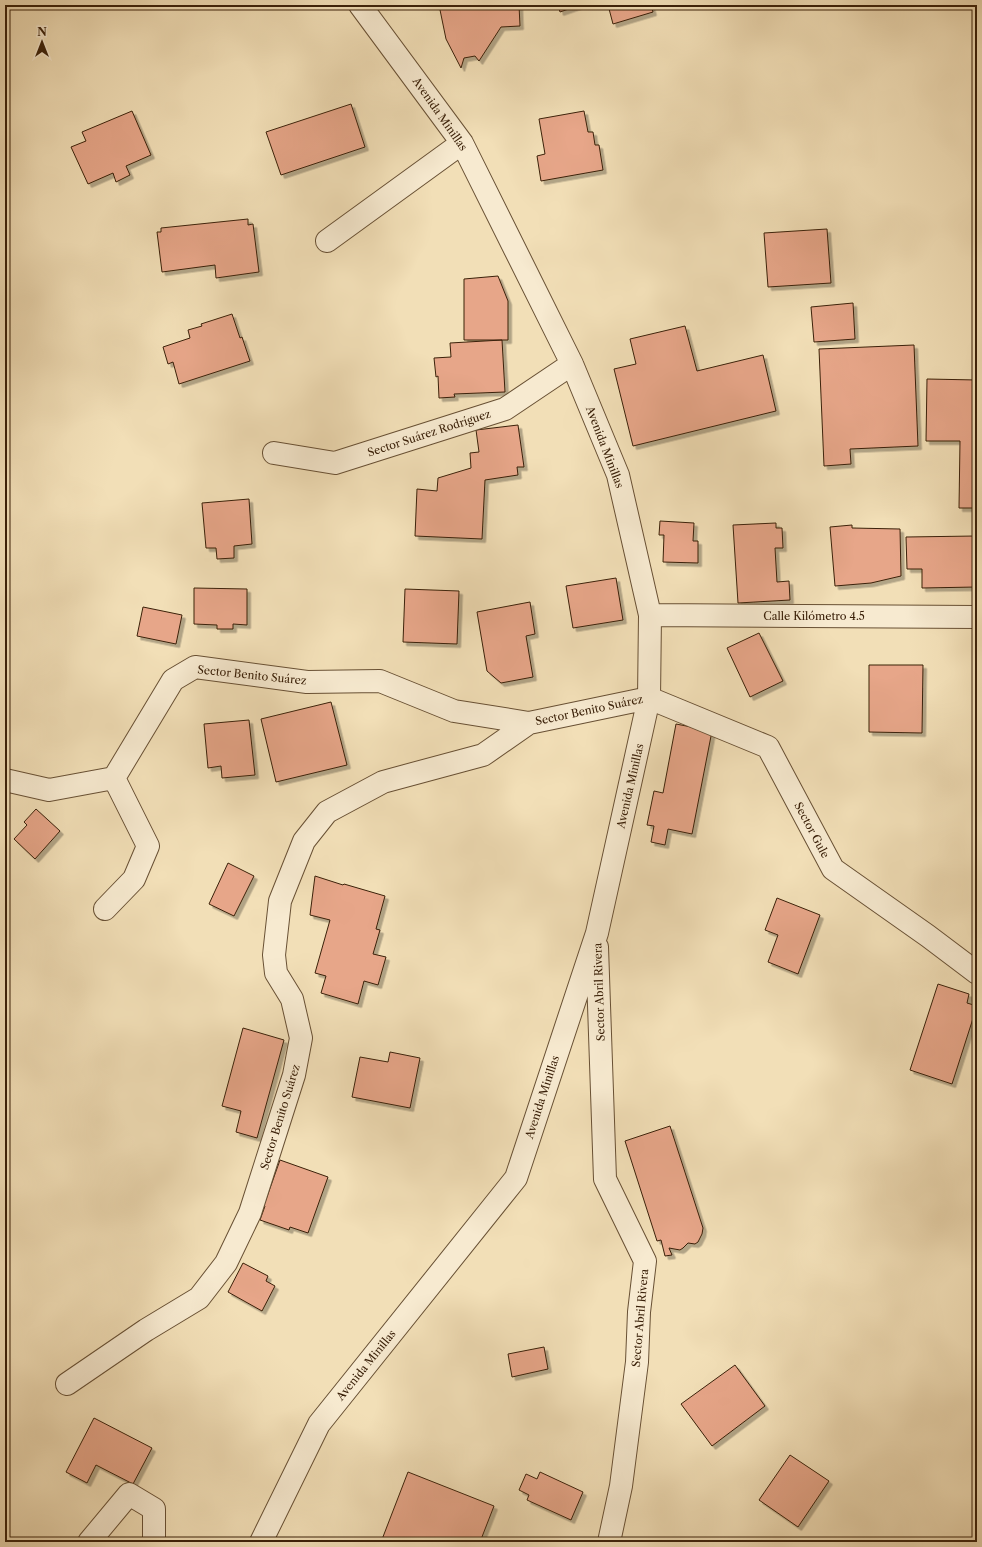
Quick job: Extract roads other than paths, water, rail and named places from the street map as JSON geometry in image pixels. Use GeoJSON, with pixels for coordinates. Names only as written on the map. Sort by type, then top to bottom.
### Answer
{"type":"FeatureCollection","features":[{"type":"Feature","properties":{"kind":"street","name":"Avenida Minillas"},"geometry":{"type":"LineString","coordinates":[[261,1542],[319,1424],[516,1178],[597,933],[649,698],[650,615],[618,475],[572,364],[462,143],[360,5]]}},
{"type":"Feature","properties":{"kind":"street"},"geometry":{"type":"LineString","coordinates":[[327,241],[462,143]]}},
{"type":"Feature","properties":{"kind":"street","name":"Sector Suárez Rodríguez"},"geometry":{"type":"LineString","coordinates":[[274,453],[335,463],[505,408],[572,364]]}},
{"type":"Feature","properties":{"kind":"street","name":"Calle Kilómetro 4.5"},"geometry":{"type":"LineString","coordinates":[[650,615],[977,617]]}},
{"type":"Feature","properties":{"kind":"street","name":"Sector Benito Suárez"},"geometry":{"type":"LineString","coordinates":[[114,778],[173,680],[195,667],[307,682],[380,681],[454,711],[529,723],[649,698]]}},
{"type":"Feature","properties":{"kind":"street","name":"Sector Gule"},"geometry":{"type":"LineString","coordinates":[[649,698],[768,747],[832,869],[928,936],[977,973]]}},
{"type":"Feature","properties":{"kind":"street","name":"Sector Benito Suárez"},"geometry":{"type":"LineString","coordinates":[[67,1384],[146,1330],[199,1298],[226,1263],[250,1213],[294,1075],[301,1038],[292,999],[276,973],[274,955],[280,902],[304,841],[327,812],[383,782],[484,755],[529,723]]}},
{"type":"Feature","properties":{"kind":"street"},"geometry":{"type":"LineString","coordinates":[[5,780],[49,790],[114,778],[148,846],[134,879],[105,909]]}},
{"type":"Feature","properties":{"kind":"street","name":"Sector Abril Rivera"},"geometry":{"type":"LineString","coordinates":[[597,933],[605,1179],[645,1261],[639,1312],[637,1362],[621,1486],[609,1542]]}},
{"type":"Feature","properties":{"kind":"street"},"geometry":{"type":"LineString","coordinates":[[89,1542],[129,1494],[154,1509],[154,1542]]}}]}
